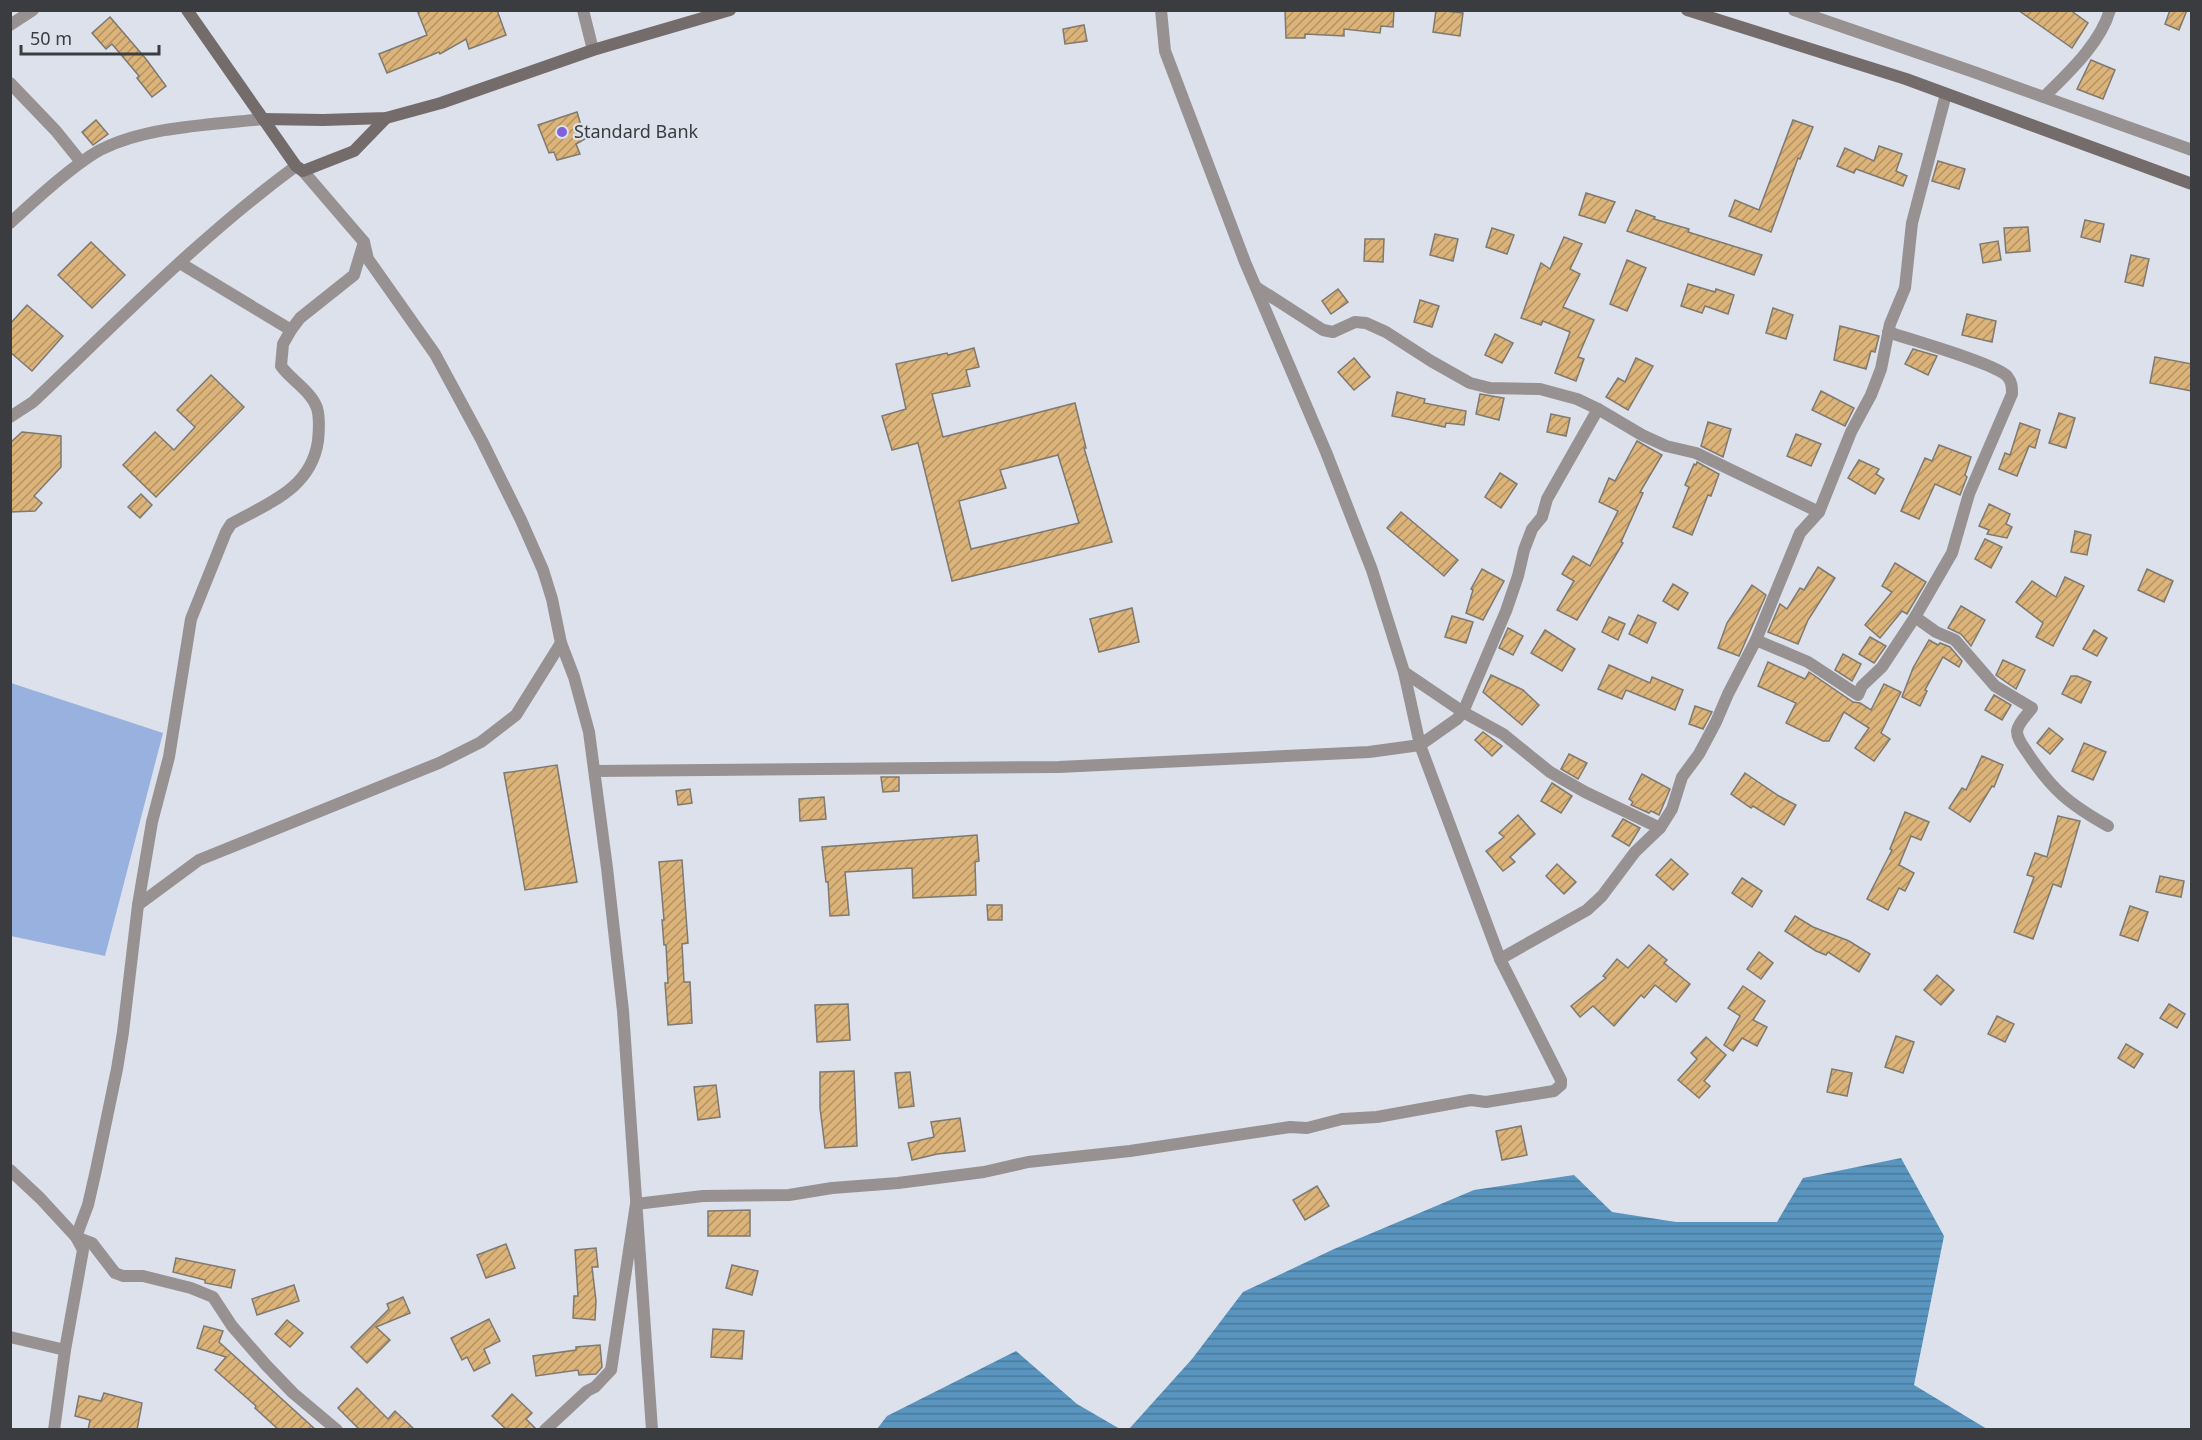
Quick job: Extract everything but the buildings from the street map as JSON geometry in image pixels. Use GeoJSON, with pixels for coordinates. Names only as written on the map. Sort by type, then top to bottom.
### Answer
{"type":"FeatureCollection","features":[{"type":"Feature","properties":{"kind":"main road"},"geometry":{"type":"LineString","coordinates":[[187,10],[299,169],[354,151],[386,118]]}},
{"type":"Feature","properties":{"kind":"main road"},"geometry":{"type":"LineString","coordinates":[[263,119],[386,118],[441,102],[594,50],[729,10]]}},
{"type":"Feature","properties":{"kind":"main road"},"geometry":{"type":"LineString","coordinates":[[1687,10],[1906,79],[2192,184]]}},
{"type":"Feature","properties":{"kind":"street"},"geometry":{"type":"LineString","coordinates":[[10,25],[33,10]]}},
{"type":"Feature","properties":{"kind":"street"},"geometry":{"type":"LineString","coordinates":[[583,10],[594,50]]}},
{"type":"Feature","properties":{"kind":"street"},"geometry":{"type":"LineString","coordinates":[[636,1204],[703,1196],[789,1195],[832,1188],[898,1183],[984,1172],[1028,1162],[1290,1127],[1307,1128],[1342,1119],[1377,1117],[1471,1100],[1486,1102],[1554,1091],[1559,1088],[1561,1080],[1500,959],[1420,746],[1404,672],[1368,560],[1326,452],[1256,287],[1165,51],[1161,10]]}},
{"type":"Feature","properties":{"kind":"street"},"geometry":{"type":"LineString","coordinates":[[1794,10],[2192,150]]}},
{"type":"Feature","properties":{"kind":"street"},"geometry":{"type":"LineString","coordinates":[[2043,97],[2071,69],[2093,42],[2110,10]]}},
{"type":"Feature","properties":{"kind":"street"},"geometry":{"type":"LineString","coordinates":[[10,83],[56,131],[81,162]]}},
{"type":"Feature","properties":{"kind":"street"},"geometry":{"type":"LineString","coordinates":[[1500,959],[1587,910],[1602,896],[1635,852],[1660,828],[1672,808],[1683,777],[1700,754],[1756,640],[1800,533],[1819,512],[1851,432],[1881,369],[1888,332],[1905,288],[1912,223],[1946,94]]}},
{"type":"Feature","properties":{"kind":"street"},"geometry":{"type":"LineString","coordinates":[[10,223],[81,162],[100,150],[122,141],[165,130],[263,119]]}},
{"type":"Feature","properties":{"kind":"street"},"geometry":{"type":"LineString","coordinates":[[10,417],[33,402],[180,263],[253,198],[299,169],[364,242],[368,259],[435,354],[482,441],[543,570],[561,643],[574,677],[589,732],[622,1011],[652,1430]]}},
{"type":"Feature","properties":{"kind":"street"},"geometry":{"type":"LineString","coordinates":[[76,1237],[88,1205],[117,1069],[138,905],[152,822],[169,757],[191,619],[231,524],[293,488],[306,475],[316,450],[320,428],[317,408],[307,393],[280,366],[283,344],[300,318],[354,275],[364,242]]}},
{"type":"Feature","properties":{"kind":"street"},"geometry":{"type":"LineString","coordinates":[[180,263],[291,330]]}},
{"type":"Feature","properties":{"kind":"street"},"geometry":{"type":"LineString","coordinates":[[1256,287],[1328,332],[1355,322],[1366,323],[1386,332],[1470,383],[1490,388],[1540,389],[1577,399],[1642,435],[1666,446],[1696,453],[1819,512]]}},
{"type":"Feature","properties":{"kind":"street"},"geometry":{"type":"LineString","coordinates":[[1756,640],[1808,662],[1858,695],[1862,686],[1882,667],[1915,617],[1952,553],[1969,494],[2012,394],[2012,382],[2006,374],[1989,366],[1888,332]]}},
{"type":"Feature","properties":{"kind":"street"},"geometry":{"type":"LineString","coordinates":[[595,771],[1059,767],[1282,758],[1420,746],[1463,712],[1506,611],[1532,529],[1542,517],[1546,499],[1598,409]]}},
{"type":"Feature","properties":{"kind":"street"},"geometry":{"type":"LineString","coordinates":[[1915,617],[1936,632],[1955,640],[1995,686],[2031,708],[2020,723],[2017,732],[2020,742],[2050,784],[2065,799],[2108,826]]}},
{"type":"Feature","properties":{"kind":"street"},"geometry":{"type":"LineString","coordinates":[[138,905],[199,860],[439,763],[481,742],[516,715],[561,643]]}},
{"type":"Feature","properties":{"kind":"street"},"geometry":{"type":"LineString","coordinates":[[1404,672],[1463,712],[1503,734],[1559,777],[1660,828]]}},
{"type":"Feature","properties":{"kind":"street"},"geometry":{"type":"LineString","coordinates":[[10,1170],[76,1237],[83,1250],[65,1350],[54,1430]]}},
{"type":"Feature","properties":{"kind":"street"},"geometry":{"type":"LineString","coordinates":[[545,1430],[587,1391],[595,1387],[611,1370],[636,1204]]}},
{"type":"Feature","properties":{"kind":"street"},"geometry":{"type":"LineString","coordinates":[[76,1237],[92,1243],[119,1275],[143,1276],[198,1291],[213,1298],[232,1326],[266,1365],[293,1393],[337,1430]]}},
{"type":"Feature","properties":{"kind":"street"},"geometry":{"type":"LineString","coordinates":[[10,1337],[65,1350]]}},
{"type":"Feature","properties":{"kind":"shaded area"},"geometry":{"type":"Polygon","coordinates":[[[11,683],[163,733],[105,956],[11,936],[11,683]]]}},
{"type":"Feature","properties":{"kind":"shaded area"},"geometry":{"type":"Polygon","coordinates":[[[1901,1158],[1944,1236],[1914,1385],[1987,1429],[1129,1429],[1192,1359],[1243,1292],[1334,1249],[1474,1190],[1574,1175],[1612,1212],[1676,1222],[1777,1222],[1803,1178],[1901,1158]]]}},
{"type":"Feature","properties":{"kind":"shaded area"},"geometry":{"type":"Polygon","coordinates":[[[1016,1351],[1077,1404],[1120,1429],[877,1429],[887,1416],[1016,1351]]]}},
{"type":"Feature","properties":{"kind":"place","name":"Standard Bank"},"geometry":{"type":"Point","coordinates":[562,132]}}]}
